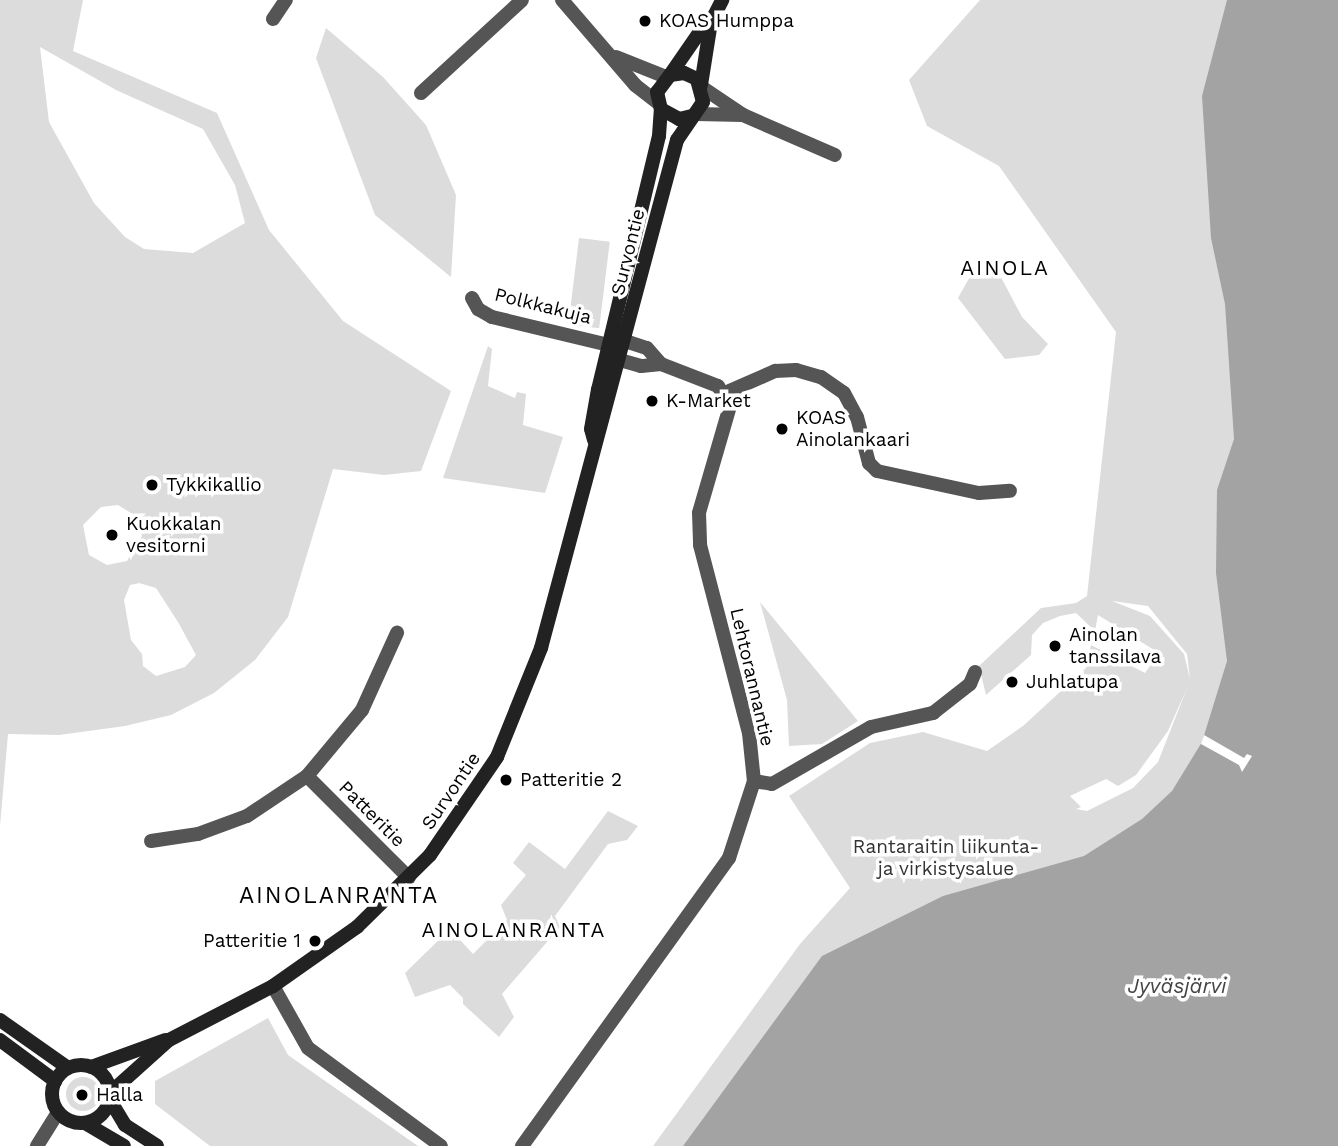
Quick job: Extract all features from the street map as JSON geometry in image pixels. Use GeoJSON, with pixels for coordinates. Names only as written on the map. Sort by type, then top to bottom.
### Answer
{"type":"FeatureCollection","features":[{"type":"Feature","properties":{"kind":"main road"},"geometry":{"type":"LineString","coordinates":[[711,22],[701,30],[657,92],[660,106],[679,119],[694,115],[703,102],[702,86],[711,22],[722,0]]}},
{"type":"Feature","properties":{"kind":"main road"},"geometry":{"type":"LineString","coordinates":[[668,76],[691,75],[702,86]]}},
{"type":"Feature","properties":{"kind":"main road","name":"Survontie"},"geometry":{"type":"LineString","coordinates":[[594,440],[591,429],[659,136],[660,106]]}},
{"type":"Feature","properties":{"kind":"main road","name":"Survontie"},"geometry":{"type":"LineString","coordinates":[[91,1067],[169,1040],[273,986],[357,927],[409,878],[476,792],[518,712],[554,601],[594,440],[602,431],[677,140],[694,115]]}},
{"type":"Feature","properties":{"kind":"main road"},"geometry":{"type":"LineString","coordinates":[[0,1020],[68,1068],[91,1067],[106,1079],[110,1096],[125,1125],[157,1146]]}},
{"type":"Feature","properties":{"kind":"main road"},"geometry":{"type":"LineString","coordinates":[[0,1040],[55,1081]]}},
{"type":"Feature","properties":{"kind":"main road","name":"Survontie"},"geometry":{"type":"LineString","coordinates":[[110,1096],[169,1040]]}},
{"type":"Feature","properties":{"kind":"main road"},"geometry":{"type":"LineString","coordinates":[[68,1068],[55,1081],[52,1093],[58,1112],[70,1121],[85,1124],[124,1146]]}},
{"type":"Feature","properties":{"kind":"main road"},"geometry":{"type":"LineString","coordinates":[[85,1124],[101,1116],[110,1096]]}},
{"type":"Feature","properties":{"kind":"street"},"geometry":{"type":"LineString","coordinates":[[273,19],[286,0]]}},
{"type":"Feature","properties":{"kind":"street"},"geometry":{"type":"LineString","coordinates":[[421,93],[522,0]]}},
{"type":"Feature","properties":{"kind":"street"},"geometry":{"type":"LineString","coordinates":[[562,0],[635,85],[660,106]]}},
{"type":"Feature","properties":{"kind":"street"},"geometry":{"type":"LineString","coordinates":[[611,55],[640,71],[668,76]]}},
{"type":"Feature","properties":{"kind":"street"},"geometry":{"type":"LineString","coordinates":[[702,86],[743,115],[835,155]]}},
{"type":"Feature","properties":{"kind":"street"},"geometry":{"type":"LineString","coordinates":[[694,115],[743,115]]}},
{"type":"Feature","properties":{"kind":"street","name":"Polkkakuja"},"geometry":{"type":"LineString","coordinates":[[472,298],[478,309],[492,317],[610,345]]}},
{"type":"Feature","properties":{"kind":"street"},"geometry":{"type":"LineString","coordinates":[[661,364],[641,366],[620,360],[610,345],[625,341],[647,348],[661,364],[725,393],[775,371],[796,370],[821,376],[844,393],[857,417],[869,463],[877,471],[979,493],[1010,491]]}},
{"type":"Feature","properties":{"kind":"street","name":"Lehtorannantie"},"geometry":{"type":"LineString","coordinates":[[522,1146],[729,858],[754,781],[749,733],[700,545],[699,513],[728,418],[725,393]]}},
{"type":"Feature","properties":{"kind":"street"},"geometry":{"type":"LineString","coordinates":[[152,841],[198,834],[247,816],[307,776],[362,710],[397,633]]}},
{"type":"Feature","properties":{"kind":"street"},"geometry":{"type":"LineString","coordinates":[[754,781],[772,784],[871,727],[933,713],[970,684],[975,672]]}},
{"type":"Feature","properties":{"kind":"street","name":"Patteritie"},"geometry":{"type":"LineString","coordinates":[[307,776],[409,878]]}},
{"type":"Feature","properties":{"kind":"street"},"geometry":{"type":"LineString","coordinates":[[273,986],[308,1048],[440,1146]]}},
{"type":"Feature","properties":{"kind":"street"},"geometry":{"type":"LineString","coordinates":[[37,1146],[58,1112]]}},
{"type":"Feature","properties":{"kind":"green space"},"geometry":{"type":"Polygon","coordinates":[[[0,0],[83,0],[73,51],[217,113],[269,230],[343,321],[451,391],[421,471],[384,475],[333,469],[288,617],[255,660],[214,693],[171,715],[125,726],[59,735],[8,734],[0,826],[0,0]],[[40,47],[49,122],[94,203],[125,237],[144,249],[193,253],[245,223],[235,185],[203,129],[116,90],[40,47]],[[118,505],[101,507],[83,525],[89,555],[107,565],[127,561],[142,536],[136,516],[118,505]],[[139,583],[130,585],[124,600],[131,640],[142,654],[143,666],[156,676],[185,667],[196,655],[156,588],[139,583]]]}},
{"type":"Feature","properties":{"kind":"green space","name":"Rantaraitin liikunta- ja virkistysalue"},"geometry":{"type":"Polygon","coordinates":[[[980,0],[1291,0],[1262,794],[742,1146],[653,1146],[800,944],[850,888],[789,796],[870,743],[923,732],[987,751],[1023,726],[1086,668],[1091,645],[1145,673],[1159,653],[1098,615],[1095,631],[1076,613],[1060,616],[1043,623],[1032,635],[1031,655],[986,695],[979,666],[1041,608],[1076,603],[1087,596],[1116,332],[999,166],[927,126],[909,80],[980,0]],[[1112,601],[1150,616],[1184,654],[1190,679],[1187,654],[1148,606],[1112,601]],[[1187,688],[1168,731],[1136,775],[1118,786],[1106,779],[1070,796],[1081,807],[1076,809],[1087,811],[1133,788],[1158,762],[1187,688]]]}},
{"type":"Feature","properties":{"kind":"green space"},"geometry":{"type":"Polygon","coordinates":[[[326,28],[383,77],[426,125],[456,195],[451,277],[375,215],[316,58],[326,28]]]}},
{"type":"Feature","properties":{"kind":"green space"},"geometry":{"type":"Polygon","coordinates":[[[579,238],[610,242],[599,328],[568,324],[579,238]]]}},
{"type":"Feature","properties":{"kind":"green space"},"geometry":{"type":"Polygon","coordinates":[[[992,260],[1022,317],[1048,344],[1039,355],[1005,359],[958,298],[977,264],[992,260]]]}},
{"type":"Feature","properties":{"kind":"green space"},"geometry":{"type":"Polygon","coordinates":[[[488,346],[492,349],[488,386],[515,398],[517,392],[526,394],[523,425],[563,437],[545,493],[443,478],[488,346]]]}},
{"type":"Feature","properties":{"kind":"green space"},"geometry":{"type":"Polygon","coordinates":[[[760,602],[858,721],[822,744],[789,746],[787,700],[760,602]]]}},
{"type":"Feature","properties":{"kind":"green space"},"geometry":{"type":"Polygon","coordinates":[[[608,811],[638,826],[627,840],[608,844],[555,916],[560,927],[502,994],[514,1017],[499,1037],[463,1004],[463,998],[450,985],[415,997],[405,973],[450,929],[473,954],[507,920],[501,905],[526,875],[513,863],[529,842],[565,869],[608,811]]]}},
{"type":"Feature","properties":{"kind":"green space"},"geometry":{"type":"Polygon","coordinates":[[[268,1018],[288,1055],[418,1146],[210,1146],[155,1104],[155,1081],[268,1018]]]}},
{"type":"Feature","properties":{"kind":"green space"},"geometry":{"type":"Polygon","coordinates":[[[83,1077],[95,1082],[100,1094],[95,1106],[83,1111],[71,1106],[66,1094],[71,1082],[83,1077]]]}},
{"type":"Feature","properties":{"kind":"water","name":"Jyväsjärvi"},"geometry":{"type":"Polygon","coordinates":[[[1227,0],[1338,0],[1338,1146],[683,1146],[822,956],[943,896],[1084,856],[1142,819],[1172,791],[1202,742],[1227,661],[1216,573],[1217,490],[1234,439],[1225,304],[1211,238],[1202,96],[1227,0]]]}},
{"type":"Feature","properties":{"kind":"pier"},"geometry":{"type":"Polygon","coordinates":[[[1204,735],[1244,758],[1247,754],[1252,756],[1242,772],[1239,765],[1201,744],[1204,735]]]}},
{"type":"Feature","properties":{"kind":"place","name":"KOAS Humppa"},"geometry":{"type":"Point","coordinates":[645,21]}},
{"type":"Feature","properties":{"kind":"place","name":"K-Market"},"geometry":{"type":"Point","coordinates":[652,401]}},
{"type":"Feature","properties":{"kind":"place","name":"KOAS Ainolankaari"},"geometry":{"type":"Point","coordinates":[782,429]}},
{"type":"Feature","properties":{"kind":"place","name":"Tykkikallio"},"geometry":{"type":"Point","coordinates":[152,485]}},
{"type":"Feature","properties":{"kind":"place","name":"Kuokkalan vesitorni"},"geometry":{"type":"Point","coordinates":[112,535]}},
{"type":"Feature","properties":{"kind":"place","name":"Ainolan tanssilava"},"geometry":{"type":"Point","coordinates":[1055,646]}},
{"type":"Feature","properties":{"kind":"place","name":"Juhlatupa"},"geometry":{"type":"Point","coordinates":[1012,682]}},
{"type":"Feature","properties":{"kind":"place","name":"Patteritie 2"},"geometry":{"type":"Point","coordinates":[506,780]}},
{"type":"Feature","properties":{"kind":"place","name":"Patteritie 1"},"geometry":{"type":"Point","coordinates":[315,941]}},
{"type":"Feature","properties":{"kind":"place","name":"Halla"},"geometry":{"type":"Point","coordinates":[82,1095]}},
{"type":"Feature","properties":{"kind":"district","name":"AINOLA"},"geometry":{"type":"Point","coordinates":[1005,268]}},
{"type":"Feature","properties":{"kind":"district","name":"AINOLANRANTA"},"geometry":{"type":"Point","coordinates":[339,896]}},
{"type":"Feature","properties":{"kind":"district","name":"AINOLANRANTA"},"geometry":{"type":"Point","coordinates":[514,930]}}]}
